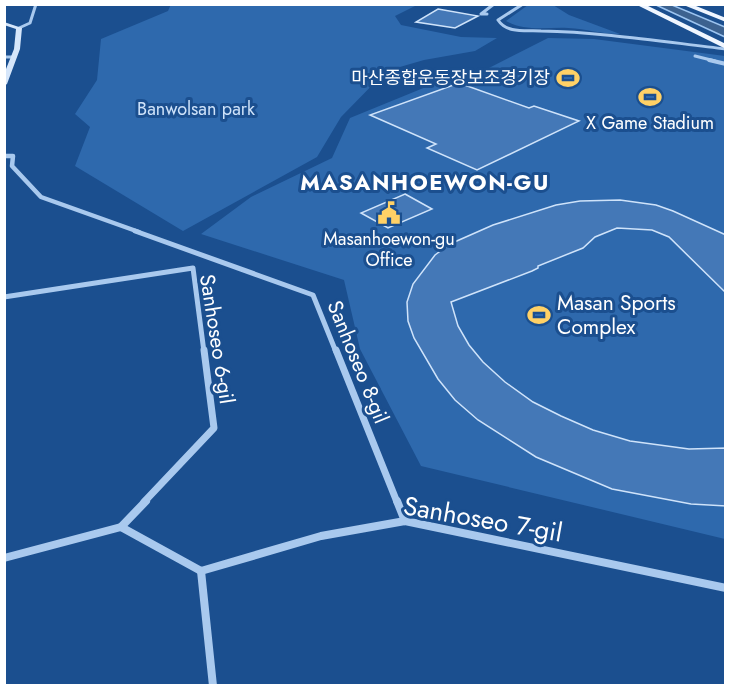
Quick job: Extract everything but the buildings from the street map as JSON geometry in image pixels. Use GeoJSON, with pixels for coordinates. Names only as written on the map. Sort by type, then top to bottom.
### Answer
{"type":"FeatureCollection","features":[{"type":"Feature","properties":{"kind":"main road"},"geometry":{"type":"LineString","coordinates":[[638,4],[726,48]]}},
{"type":"Feature","properties":{"kind":"main road"},"geometry":{"type":"LineString","coordinates":[[684,4],[726,21]]}},
{"type":"Feature","properties":{"kind":"main road"},"geometry":{"type":"LineString","coordinates":[[4,23],[19,28],[17,50],[12,57],[4,84]]}},
{"type":"Feature","properties":{"kind":"street"},"geometry":{"type":"LineString","coordinates":[[19,28],[30,23],[36,4]]}},
{"type":"Feature","properties":{"kind":"street"},"geometry":{"type":"LineString","coordinates":[[487,14],[481,14],[494,4]]}},
{"type":"Feature","properties":{"kind":"street"},"geometry":{"type":"LineString","coordinates":[[523,4],[498,20],[502,26],[512,30],[568,31],[726,48]]}},
{"type":"Feature","properties":{"kind":"street"},"geometry":{"type":"LineString","coordinates":[[690,4],[703,10]]}},
{"type":"Feature","properties":{"kind":"street"},"geometry":{"type":"LineString","coordinates":[[695,56],[726,64]]}},
{"type":"Feature","properties":{"kind":"street"},"geometry":{"type":"LineString","coordinates":[[4,57],[12,57]]}},
{"type":"Feature","properties":{"kind":"street","name":"Sanhoseo 8-gil"},"geometry":{"type":"LineString","coordinates":[[4,156],[13,156],[12,166],[41,197],[313,295],[405,521]]}},
{"type":"Feature","properties":{"kind":"street"},"geometry":{"type":"LineString","coordinates":[[193,268],[198,255]]}},
{"type":"Feature","properties":{"kind":"street","name":"Sanhoseo 6-gil"},"geometry":{"type":"LineString","coordinates":[[4,297],[193,268],[214,428],[121,527]]}},
{"type":"Feature","properties":{"kind":"street","name":"Sanhoseo 7-gil"},"geometry":{"type":"LineString","coordinates":[[201,571],[321,536],[405,521],[726,588]]}},
{"type":"Feature","properties":{"kind":"street"},"geometry":{"type":"LineString","coordinates":[[4,558],[121,527],[201,571],[213,686]]}},
{"type":"Feature","properties":{"kind":"green space","name":"Banwolsan park"},"geometry":{"type":"Polygon","coordinates":[[[171,4],[417,5],[395,16],[401,25],[461,37],[497,38],[475,51],[424,60],[386,71],[341,117],[317,157],[183,231],[75,166],[90,127],[75,114],[97,80],[101,39],[168,11],[171,4]]]}},
{"type":"Feature","properties":{"kind":"green space"},"geometry":{"type":"Polygon","coordinates":[[[528,5],[553,5],[569,15],[620,34],[568,28],[528,28],[506,21],[528,5]]]}},
{"type":"Feature","properties":{"kind":"green space","name":"Masan Sports Complex"},"geometry":{"type":"Polygon","coordinates":[[[548,38],[594,39],[725,56],[725,539],[421,466],[360,349],[344,280],[201,234],[251,197],[332,158],[350,118],[443,80],[487,69],[548,38]]]}},
{"type":"Feature","properties":{"kind":"shaded area"},"geometry":{"type":"Polygon","coordinates":[[[656,5],[672,5],[725,27],[725,37],[656,5]]]}},
{"type":"Feature","properties":{"kind":"place","name":"마산종합운동장보조경기장"},"geometry":{"type":"Point","coordinates":[568,78]}},
{"type":"Feature","properties":{"kind":"place","name":"X Game Stadium"},"geometry":{"type":"Point","coordinates":[650,97]}},
{"type":"Feature","properties":{"kind":"place","name":"Masanhoewon-gu Office"},"geometry":{"type":"Point","coordinates":[389,213]}},
{"type":"Feature","properties":{"kind":"place","name":"Masan Sports Complex"},"geometry":{"type":"Point","coordinates":[539,315]}},
{"type":"Feature","properties":{"kind":"district","name":"MASANHOEWON-GU"},"geometry":{"type":"Point","coordinates":[425,182]}}]}
